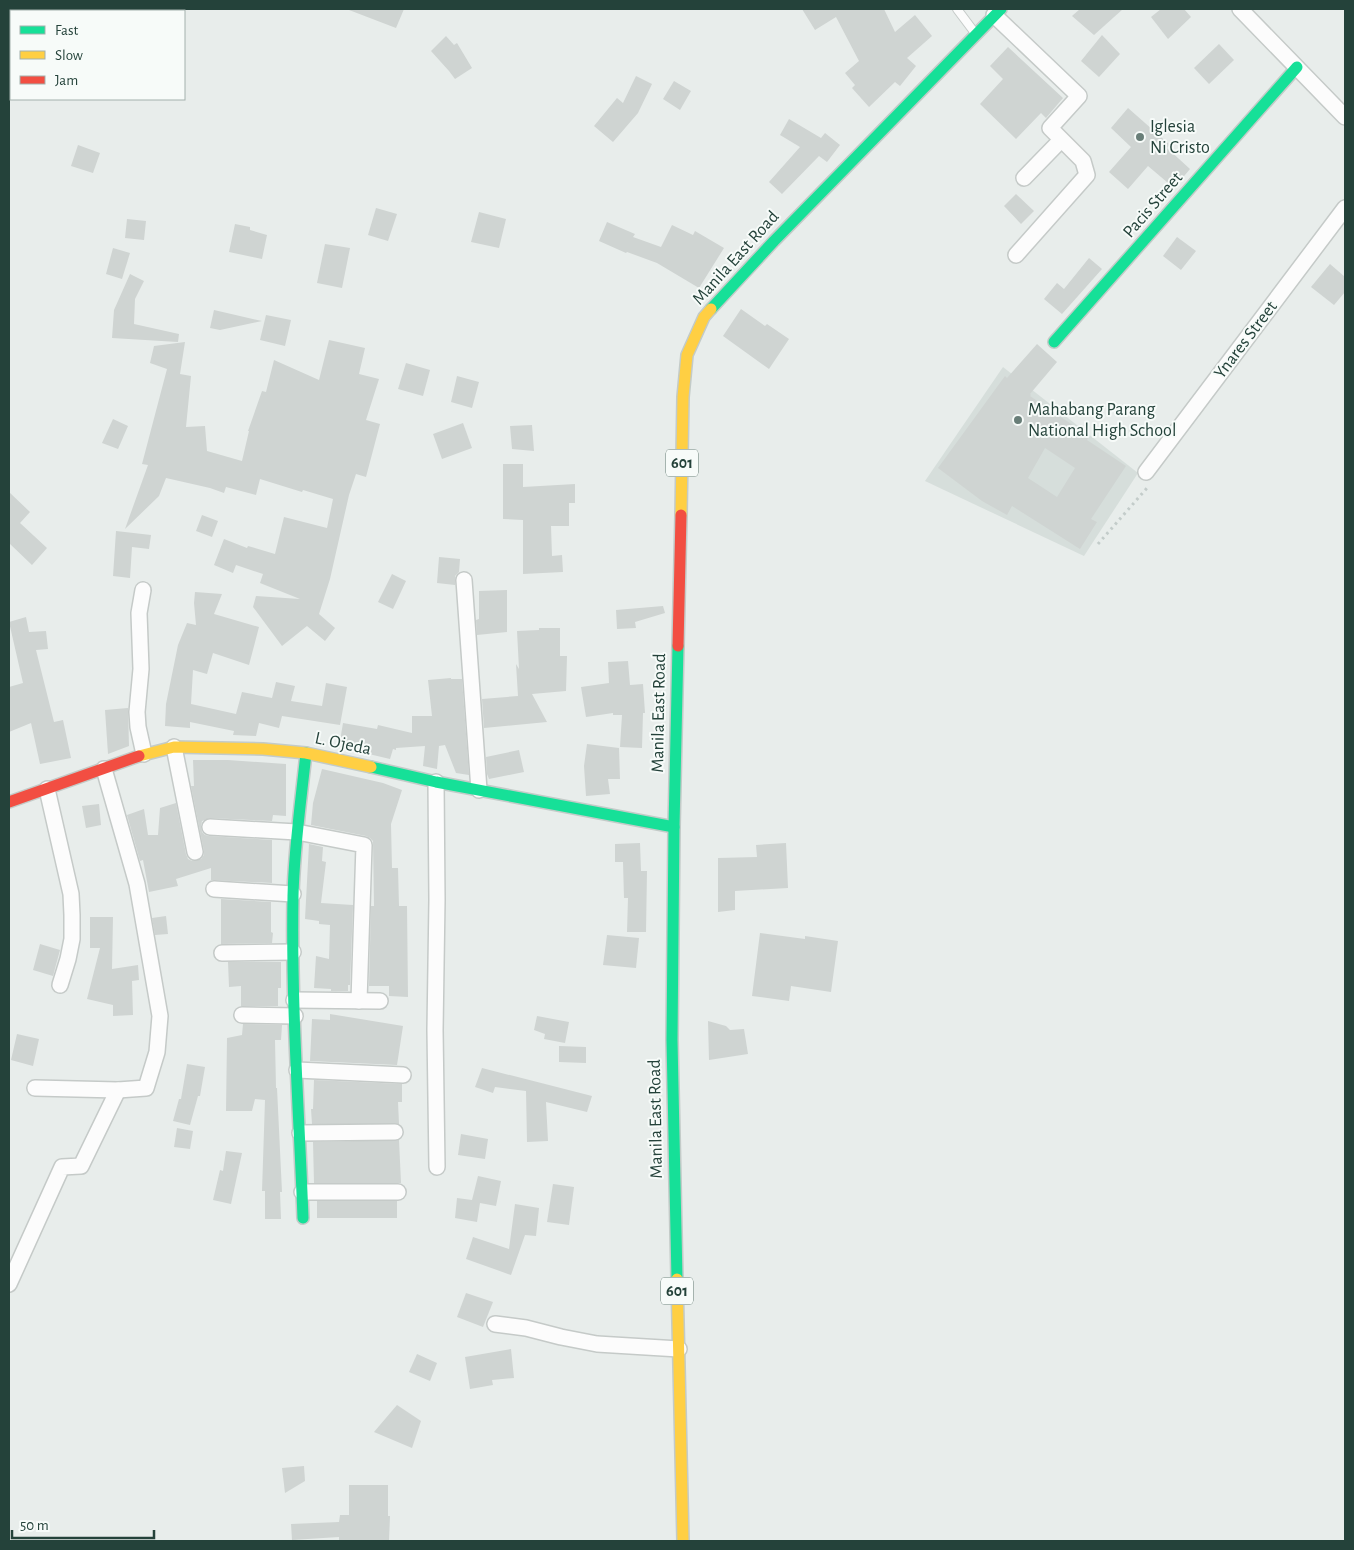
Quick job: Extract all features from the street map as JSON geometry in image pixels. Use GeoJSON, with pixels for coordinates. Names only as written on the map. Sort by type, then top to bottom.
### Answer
{"type":"FeatureCollection","features":[{"type":"Feature","properties":{"kind":"main road","name":"Manila East Road"},"geometry":{"type":"LineString","coordinates":[[683,1541],[672,1040],[674,827],[683,397],[687,355],[704,318],[774,241],[998,12]]}},
{"type":"Feature","properties":{"kind":"main road","name":"Pacis Street"},"geometry":{"type":"LineString","coordinates":[[1054,342],[1297,67]]}},
{"type":"Feature","properties":{"kind":"main road","name":"L. Ojeda"},"geometry":{"type":"LineString","coordinates":[[9,802],[144,754],[174,747],[226,747],[306,753],[436,782],[674,827]]}},
{"type":"Feature","properties":{"kind":"main road"},"geometry":{"type":"LineString","coordinates":[[303,1218],[294,1000],[293,894],[306,753]]}},
{"type":"Feature","properties":{"kind":"street"},"geometry":{"type":"LineString","coordinates":[[1240,9],[1345,117]]}},
{"type":"Feature","properties":{"kind":"street"},"geometry":{"type":"LineString","coordinates":[[998,12],[1079,96],[1050,128],[1083,161],[1087,175],[1016,255]]}},
{"type":"Feature","properties":{"kind":"street"},"geometry":{"type":"LineString","coordinates":[[1024,178],[1061,140]]}},
{"type":"Feature","properties":{"kind":"street","name":"Ynares Street"},"geometry":{"type":"LineString","coordinates":[[1146,472],[1345,208]]}},
{"type":"Feature","properties":{"kind":"street"},"geometry":{"type":"LineString","coordinates":[[464,580],[479,790]]}},
{"type":"Feature","properties":{"kind":"street"},"geometry":{"type":"LineString","coordinates":[[143,590],[139,613],[141,669],[137,712],[144,754]]}},
{"type":"Feature","properties":{"kind":"street"},"geometry":{"type":"LineString","coordinates":[[174,747],[196,852]]}},
{"type":"Feature","properties":{"kind":"street"},"geometry":{"type":"LineString","coordinates":[[35,1088],[118,1090],[146,1088],[157,1052],[160,1016],[137,884],[104,769]]}},
{"type":"Feature","properties":{"kind":"street"},"geometry":{"type":"LineString","coordinates":[[436,782],[438,900],[435,1030],[437,1167]]}},
{"type":"Feature","properties":{"kind":"street"},"geometry":{"type":"LineString","coordinates":[[47,789],[71,901],[72,938],[60,985]]}},
{"type":"Feature","properties":{"kind":"street"},"geometry":{"type":"LineString","coordinates":[[210,827],[298,832],[364,845],[359,1000]]}},
{"type":"Feature","properties":{"kind":"street"},"geometry":{"type":"LineString","coordinates":[[214,889],[293,894]]}},
{"type":"Feature","properties":{"kind":"street"},"geometry":{"type":"LineString","coordinates":[[222,953],[293,952]]}},
{"type":"Feature","properties":{"kind":"street"},"geometry":{"type":"LineString","coordinates":[[294,1000],[380,1001]]}},
{"type":"Feature","properties":{"kind":"street"},"geometry":{"type":"LineString","coordinates":[[242,1015],[295,1016]]}},
{"type":"Feature","properties":{"kind":"street"},"geometry":{"type":"LineString","coordinates":[[297,1070],[403,1075]]}},
{"type":"Feature","properties":{"kind":"street"},"geometry":{"type":"LineString","coordinates":[[9,1284],[62,1167],[81,1166],[118,1090]]}},
{"type":"Feature","properties":{"kind":"street"},"geometry":{"type":"LineString","coordinates":[[300,1133],[395,1132]]}},
{"type":"Feature","properties":{"kind":"street"},"geometry":{"type":"LineString","coordinates":[[302,1192],[398,1192]]}},
{"type":"Feature","properties":{"kind":"street"},"geometry":{"type":"LineString","coordinates":[[495,1324],[526,1328],[597,1344],[679,1349]]}},
{"type":"Feature","properties":{"kind":"lane"},"geometry":{"type":"LineString","coordinates":[[957,9],[975,34]]}},
{"type":"Feature","properties":{"kind":"path"},"geometry":{"type":"LineString","coordinates":[[1098,544],[1149,486],[1146,472]]}},
{"type":"Feature","properties":{"kind":"shaded area","name":"Mahabang Parang National High School"},"geometry":{"type":"Polygon","coordinates":[[[1003,367],[1138,473],[1084,556],[925,481],[1003,367]]]}},
{"type":"Feature","properties":{"kind":"building"},"geometry":{"type":"Polygon","coordinates":[[[349,9],[404,9],[396,28],[349,9]]]}},
{"type":"Feature","properties":{"kind":"building"},"geometry":{"type":"Polygon","coordinates":[[[802,9],[884,9],[895,32],[915,15],[932,36],[907,58],[916,66],[900,86],[895,82],[869,107],[852,88],[855,85],[845,73],[859,61],[836,17],[815,30],[802,9]]]}},
{"type":"Feature","properties":{"kind":"building"},"geometry":{"type":"Polygon","coordinates":[[[1080,9],[1123,9],[1094,35],[1072,16],[1080,9]]]}},
{"type":"Feature","properties":{"kind":"building"},"geometry":{"type":"Polygon","coordinates":[[[1161,9],[1184,9],[1191,17],[1168,39],[1151,17],[1161,9]]]}},
{"type":"Feature","properties":{"kind":"building"},"geometry":{"type":"Polygon","coordinates":[[[1102,35],[1120,54],[1099,77],[1081,61],[1102,35]]]}},
{"type":"Feature","properties":{"kind":"building"},"geometry":{"type":"Polygon","coordinates":[[[446,36],[454,45],[457,43],[472,68],[455,79],[431,51],[446,36]]]}},
{"type":"Feature","properties":{"kind":"building"},"geometry":{"type":"Polygon","coordinates":[[[1219,44],[1234,60],[1209,84],[1194,68],[1219,44]]]}},
{"type":"Feature","properties":{"kind":"building"},"geometry":{"type":"Polygon","coordinates":[[[1008,47],[1063,98],[1046,118],[1041,113],[1016,139],[980,104],[1003,79],[990,66],[1008,47]]]}},
{"type":"Feature","properties":{"kind":"building"},"geometry":{"type":"Polygon","coordinates":[[[636,76],[652,84],[638,113],[613,142],[594,126],[617,98],[623,103],[636,76]]]}},
{"type":"Feature","properties":{"kind":"building"},"geometry":{"type":"Polygon","coordinates":[[[674,81],[691,91],[680,110],[663,99],[674,81]]]}},
{"type":"Feature","properties":{"kind":"building"},"geometry":{"type":"Polygon","coordinates":[[[1128,108],[1170,145],[1167,148],[1190,169],[1174,188],[1148,166],[1128,189],[1109,172],[1131,147],[1111,128],[1128,108]]]}},
{"type":"Feature","properties":{"kind":"building"},"geometry":{"type":"Polygon","coordinates":[[[789,119],[821,138],[825,133],[840,145],[827,162],[819,156],[782,194],[769,182],[800,147],[780,135],[789,119]]]}},
{"type":"Feature","properties":{"kind":"building"},"geometry":{"type":"Polygon","coordinates":[[[78,145],[100,153],[93,173],[71,166],[78,145]]]}},
{"type":"Feature","properties":{"kind":"building"},"geometry":{"type":"Polygon","coordinates":[[[1016,194],[1034,211],[1021,224],[1004,206],[1016,194]]]}},
{"type":"Feature","properties":{"kind":"building"},"geometry":{"type":"Polygon","coordinates":[[[376,208],[397,214],[388,241],[368,235],[376,208]]]}},
{"type":"Feature","properties":{"kind":"building"},"geometry":{"type":"Polygon","coordinates":[[[479,212],[506,219],[499,248],[471,242],[479,212]]]}},
{"type":"Feature","properties":{"kind":"building"},"geometry":{"type":"Polygon","coordinates":[[[127,219],[146,221],[144,240],[125,238],[127,219]]]}},
{"type":"Feature","properties":{"kind":"building"},"geometry":{"type":"Polygon","coordinates":[[[607,222],[635,234],[633,237],[661,247],[672,225],[693,235],[695,231],[724,248],[699,288],[657,263],[626,253],[599,241],[607,222]]]}},
{"type":"Feature","properties":{"kind":"building"},"geometry":{"type":"Polygon","coordinates":[[[235,224],[250,227],[250,230],[267,235],[262,259],[229,252],[235,224]]]}},
{"type":"Feature","properties":{"kind":"building"},"geometry":{"type":"Polygon","coordinates":[[[1177,237],[1196,251],[1181,270],[1163,256],[1177,237]]]}},
{"type":"Feature","properties":{"kind":"building"},"geometry":{"type":"Polygon","coordinates":[[[325,244],[350,248],[342,288],[317,283],[325,244]]]}},
{"type":"Feature","properties":{"kind":"building"},"geometry":{"type":"Polygon","coordinates":[[[113,248],[130,253],[122,279],[106,274],[113,248]]]}},
{"type":"Feature","properties":{"kind":"building"},"geometry":{"type":"Polygon","coordinates":[[[1089,258],[1102,269],[1062,314],[1044,299],[1057,283],[1064,289],[1089,258]]]}},
{"type":"Feature","properties":{"kind":"building"},"geometry":{"type":"Polygon","coordinates":[[[1330,264],[1345,277],[1345,292],[1334,305],[1311,287],[1330,264]]]}},
{"type":"Feature","properties":{"kind":"building"},"geometry":{"type":"Polygon","coordinates":[[[130,274],[144,281],[135,299],[134,324],[179,334],[178,342],[112,338],[114,310],[130,274]]]}},
{"type":"Feature","properties":{"kind":"building"},"geometry":{"type":"Polygon","coordinates":[[[741,309],[765,326],[767,324],[789,339],[769,369],[723,336],[741,309]]]}},
{"type":"Feature","properties":{"kind":"building"},"geometry":{"type":"Polygon","coordinates":[[[214,310],[262,321],[220,330],[210,328],[214,310]]]}},
{"type":"Feature","properties":{"kind":"building"},"geometry":{"type":"Polygon","coordinates":[[[266,315],[291,320],[285,346],[260,340],[266,315]]]}},
{"type":"Feature","properties":{"kind":"building"},"geometry":{"type":"Polygon","coordinates":[[[329,340],[365,348],[359,374],[379,379],[366,420],[380,424],[366,477],[356,474],[349,495],[330,579],[319,614],[335,628],[325,641],[307,626],[282,646],[253,607],[256,596],[300,599],[260,583],[263,574],[236,565],[233,573],[214,565],[224,539],[247,548],[248,546],[275,554],[284,517],[327,528],[333,499],[260,479],[256,495],[226,487],[224,493],[166,478],[159,496],[125,529],[148,465],[142,464],[167,369],[150,363],[154,346],[185,342],[180,374],[191,376],[186,427],[205,426],[207,451],[242,461],[248,431],[262,391],[266,392],[274,360],[319,380],[329,340]]]}},
{"type":"Feature","properties":{"kind":"building","name":"Mahabang Parang National High School"},"geometry":{"type":"Polygon","coordinates":[[[1037,344],[1057,362],[1030,396],[1089,436],[1087,440],[1126,466],[1091,519],[1097,522],[1080,549],[1012,506],[1007,515],[982,501],[938,468],[1005,376],[1007,378],[1037,344]],[[1045,448],[1028,478],[1057,497],[1075,468],[1045,448]]]}},
{"type":"Feature","properties":{"kind":"building"},"geometry":{"type":"Polygon","coordinates":[[[406,363],[430,370],[423,396],[398,389],[406,363]]]}},
{"type":"Feature","properties":{"kind":"building"},"geometry":{"type":"Polygon","coordinates":[[[457,376],[479,382],[472,408],[451,402],[457,376]]]}},
{"type":"Feature","properties":{"kind":"building"},"geometry":{"type":"Polygon","coordinates":[[[113,419],[128,426],[118,449],[102,443],[113,419]]]}},
{"type":"Feature","properties":{"kind":"building"},"geometry":{"type":"Polygon","coordinates":[[[463,423],[472,448],[442,459],[433,434],[463,423]]]}},
{"type":"Feature","properties":{"kind":"building"},"geometry":{"type":"Polygon","coordinates":[[[532,425],[534,451],[512,449],[510,426],[532,425]]]}},
{"type":"Feature","properties":{"kind":"building"},"geometry":{"type":"Polygon","coordinates":[[[503,464],[523,464],[523,487],[575,484],[575,503],[569,503],[569,526],[551,526],[552,556],[562,555],[563,572],[523,574],[523,520],[503,519],[503,464]]]}},
{"type":"Feature","properties":{"kind":"building"},"geometry":{"type":"Polygon","coordinates":[[[9,492],[30,512],[20,523],[47,548],[32,565],[9,543],[9,492]]]}},
{"type":"Feature","properties":{"kind":"building"},"geometry":{"type":"Polygon","coordinates":[[[202,515],[218,521],[212,537],[196,531],[202,515]]]}},
{"type":"Feature","properties":{"kind":"building"},"geometry":{"type":"Polygon","coordinates":[[[116,531],[151,535],[149,549],[132,547],[130,578],[113,576],[116,531]]]}},
{"type":"Feature","properties":{"kind":"building"},"geometry":{"type":"Polygon","coordinates":[[[439,557],[460,559],[459,572],[455,576],[455,585],[437,583],[439,557]]]}},
{"type":"Feature","properties":{"kind":"building"},"geometry":{"type":"Polygon","coordinates":[[[392,574],[406,581],[393,609],[378,602],[392,574]]]}},
{"type":"Feature","properties":{"kind":"building"},"geometry":{"type":"Polygon","coordinates":[[[507,590],[507,632],[477,635],[476,620],[479,619],[479,591],[507,590]]]}},
{"type":"Feature","properties":{"kind":"building"},"geometry":{"type":"Polygon","coordinates":[[[195,592],[222,594],[214,614],[259,627],[249,665],[213,653],[207,674],[193,670],[191,704],[236,714],[242,692],[272,698],[276,682],[295,686],[291,701],[322,706],[326,683],[347,687],[340,725],[282,716],[279,728],[259,723],[256,736],[233,735],[234,731],[190,722],[190,728],[165,726],[166,704],[178,645],[187,623],[196,625],[195,592]]]}},
{"type":"Feature","properties":{"kind":"building"},"geometry":{"type":"Polygon","coordinates":[[[663,606],[665,613],[635,622],[636,628],[617,629],[616,610],[663,606]]]}},
{"type":"Feature","properties":{"kind":"building"},"geometry":{"type":"Polygon","coordinates":[[[26,617],[29,632],[46,631],[48,649],[36,650],[54,722],[63,720],[71,758],[40,764],[31,723],[9,732],[9,687],[23,683],[9,622],[26,617]]]}},
{"type":"Feature","properties":{"kind":"building"},"geometry":{"type":"Polygon","coordinates":[[[539,628],[560,628],[560,656],[567,656],[566,691],[532,694],[547,722],[484,728],[482,699],[518,696],[516,664],[519,669],[517,631],[539,630],[539,628]]]}},
{"type":"Feature","properties":{"kind":"building"},"geometry":{"type":"Polygon","coordinates":[[[628,661],[630,685],[643,684],[645,713],[643,713],[642,748],[620,747],[622,715],[613,715],[613,713],[586,717],[581,687],[609,683],[608,662],[628,661]]]}},
{"type":"Feature","properties":{"kind":"building"},"geometry":{"type":"Polygon","coordinates":[[[462,679],[469,775],[456,773],[445,745],[439,746],[437,769],[423,766],[425,746],[393,749],[390,759],[339,747],[343,723],[377,729],[378,725],[412,733],[412,716],[432,716],[428,680],[462,679]]]}},
{"type":"Feature","properties":{"kind":"building"},"geometry":{"type":"Polygon","coordinates":[[[128,708],[129,746],[108,754],[105,710],[128,708]]]}},
{"type":"Feature","properties":{"kind":"building"},"geometry":{"type":"Polygon","coordinates":[[[587,744],[619,748],[620,779],[608,779],[610,794],[586,796],[584,766],[587,744]]]}},
{"type":"Feature","properties":{"kind":"building"},"geometry":{"type":"Polygon","coordinates":[[[519,750],[524,772],[489,779],[486,757],[519,750]]]}},
{"type":"Feature","properties":{"kind":"building"},"geometry":{"type":"Polygon","coordinates":[[[193,760],[228,760],[286,764],[286,816],[273,815],[272,821],[210,818],[202,821],[201,826],[202,832],[209,836],[272,840],[272,883],[211,880],[211,868],[176,879],[178,886],[149,892],[143,860],[140,861],[127,815],[144,809],[148,835],[158,835],[160,808],[176,803],[188,859],[192,861],[201,859],[204,851],[191,786],[194,786],[193,760]]]}},
{"type":"Feature","properties":{"kind":"building"},"geometry":{"type":"Polygon","coordinates":[[[322,769],[383,783],[402,790],[391,824],[392,868],[398,868],[399,906],[407,906],[408,997],[389,996],[389,986],[369,986],[371,906],[374,906],[373,841],[366,836],[311,825],[313,803],[322,769]]]}},
{"type":"Feature","properties":{"kind":"building"},"geometry":{"type":"Polygon","coordinates":[[[99,804],[101,825],[86,828],[82,806],[99,804]]]}},
{"type":"Feature","properties":{"kind":"building"},"geometry":{"type":"Polygon","coordinates":[[[640,843],[641,871],[647,871],[646,932],[627,932],[628,898],[624,898],[623,862],[615,862],[615,844],[640,843]]]}},
{"type":"Feature","properties":{"kind":"building"},"geometry":{"type":"Polygon","coordinates":[[[786,843],[788,888],[735,891],[735,910],[718,912],[718,858],[757,857],[756,845],[786,843]]]}},
{"type":"Feature","properties":{"kind":"building"},"geometry":{"type":"Polygon","coordinates":[[[309,844],[323,847],[322,861],[326,862],[321,903],[353,905],[350,985],[348,985],[348,991],[314,988],[316,956],[329,959],[330,925],[319,924],[319,921],[305,919],[309,844]]]}},
{"type":"Feature","properties":{"kind":"building"},"geometry":{"type":"Polygon","coordinates":[[[221,899],[271,902],[272,943],[221,944],[221,899]]]}},
{"type":"Feature","properties":{"kind":"building"},"geometry":{"type":"Polygon","coordinates":[[[166,916],[168,934],[155,935],[152,918],[166,916]]]}},
{"type":"Feature","properties":{"kind":"building"},"geometry":{"type":"Polygon","coordinates":[[[90,917],[113,917],[112,969],[138,965],[139,980],[132,981],[133,1015],[113,1016],[113,1005],[87,999],[100,948],[90,948],[90,917]]]}},
{"type":"Feature","properties":{"kind":"building"},"geometry":{"type":"Polygon","coordinates":[[[760,933],[805,939],[805,936],[838,941],[831,992],[791,986],[789,1001],[752,996],[760,933]]]}},
{"type":"Feature","properties":{"kind":"building"},"geometry":{"type":"Polygon","coordinates":[[[607,935],[639,938],[636,968],[603,965],[607,935]]]}},
{"type":"Feature","properties":{"kind":"building"},"geometry":{"type":"Polygon","coordinates":[[[40,944],[60,950],[53,976],[33,970],[40,944]]]}},
{"type":"Feature","properties":{"kind":"building"},"geometry":{"type":"Polygon","coordinates":[[[228,962],[281,962],[281,988],[278,988],[278,1006],[241,1006],[241,986],[229,987],[228,962]]]}},
{"type":"Feature","properties":{"kind":"building"},"geometry":{"type":"Polygon","coordinates":[[[330,1014],[403,1026],[397,1065],[310,1061],[312,1019],[330,1020],[330,1014]]]}},
{"type":"Feature","properties":{"kind":"building"},"geometry":{"type":"Polygon","coordinates":[[[537,1016],[569,1022],[565,1043],[544,1039],[545,1034],[534,1030],[537,1016]]]}},
{"type":"Feature","properties":{"kind":"building"},"geometry":{"type":"Polygon","coordinates":[[[708,1021],[726,1026],[730,1030],[744,1029],[748,1054],[709,1060],[708,1021]]]}},
{"type":"Feature","properties":{"kind":"building"},"geometry":{"type":"Polygon","coordinates":[[[243,1024],[282,1025],[281,1040],[275,1040],[282,1192],[280,1192],[281,1219],[265,1219],[265,1191],[262,1191],[265,1100],[255,1099],[252,1111],[226,1111],[227,1038],[242,1035],[243,1024]]]}},
{"type":"Feature","properties":{"kind":"building"},"geometry":{"type":"Polygon","coordinates":[[[17,1034],[39,1039],[33,1066],[11,1060],[17,1034]]]}},
{"type":"Feature","properties":{"kind":"building"},"geometry":{"type":"Polygon","coordinates":[[[559,1046],[586,1047],[586,1063],[559,1062],[559,1046]]]}},
{"type":"Feature","properties":{"kind":"building"},"geometry":{"type":"Polygon","coordinates":[[[187,1064],[205,1067],[200,1096],[198,1096],[190,1125],[173,1121],[179,1099],[181,1099],[187,1064]]]}},
{"type":"Feature","properties":{"kind":"building"},"geometry":{"type":"Polygon","coordinates":[[[482,1068],[592,1096],[587,1112],[546,1102],[548,1141],[527,1142],[526,1091],[495,1087],[493,1093],[475,1087],[482,1068]]]}},
{"type":"Feature","properties":{"kind":"building"},"geometry":{"type":"Polygon","coordinates":[[[314,1080],[402,1084],[402,1102],[398,1102],[399,1124],[312,1124],[311,1109],[313,1109],[314,1080]]]}},
{"type":"Feature","properties":{"kind":"building"},"geometry":{"type":"Polygon","coordinates":[[[177,1128],[193,1131],[190,1149],[174,1147],[177,1128]]]}},
{"type":"Feature","properties":{"kind":"building"},"geometry":{"type":"Polygon","coordinates":[[[461,1134],[488,1139],[485,1159],[458,1155],[461,1134]]]}},
{"type":"Feature","properties":{"kind":"building"},"geometry":{"type":"Polygon","coordinates":[[[399,1140],[401,1183],[314,1183],[313,1142],[399,1140]]]}},
{"type":"Feature","properties":{"kind":"building"},"geometry":{"type":"Polygon","coordinates":[[[226,1151],[242,1153],[231,1204],[213,1200],[220,1170],[223,1171],[226,1151]]]}},
{"type":"Feature","properties":{"kind":"building"},"geometry":{"type":"Polygon","coordinates":[[[478,1176],[501,1181],[496,1206],[480,1203],[477,1222],[455,1218],[457,1198],[472,1200],[478,1176]]]}},
{"type":"Feature","properties":{"kind":"building"},"geometry":{"type":"Polygon","coordinates":[[[553,1184],[574,1187],[569,1225],[547,1222],[553,1184]]]}},
{"type":"Feature","properties":{"kind":"building"},"geometry":{"type":"Polygon","coordinates":[[[317,1201],[397,1201],[397,1218],[317,1218],[317,1201]]]}},
{"type":"Feature","properties":{"kind":"building"},"geometry":{"type":"Polygon","coordinates":[[[515,1204],[539,1208],[536,1236],[525,1235],[511,1275],[466,1259],[473,1237],[509,1249],[515,1204]]]}},
{"type":"Feature","properties":{"kind":"building"},"geometry":{"type":"Polygon","coordinates":[[[466,1293],[493,1302],[483,1327],[457,1317],[466,1293]]]}},
{"type":"Feature","properties":{"kind":"building"},"geometry":{"type":"Polygon","coordinates":[[[511,1349],[514,1378],[492,1380],[493,1385],[470,1389],[465,1357],[511,1349]]]}},
{"type":"Feature","properties":{"kind":"building"},"geometry":{"type":"Polygon","coordinates":[[[417,1354],[437,1363],[430,1381],[409,1372],[417,1354]]]}},
{"type":"Feature","properties":{"kind":"building"},"geometry":{"type":"Polygon","coordinates":[[[397,1405],[421,1421],[412,1448],[374,1432],[397,1405]]]}},
{"type":"Feature","properties":{"kind":"building"},"geometry":{"type":"Polygon","coordinates":[[[304,1466],[305,1481],[285,1493],[282,1468],[304,1466]]]}},
{"type":"Feature","properties":{"kind":"building"},"geometry":{"type":"Polygon","coordinates":[[[349,1485],[388,1485],[389,1541],[339,1541],[339,1537],[292,1540],[291,1524],[339,1522],[340,1515],[349,1515],[349,1485]]]}},
{"type":"Feature","properties":{"kind":"traffic: fast"},"geometry":{"type":"LineString","coordinates":[[711,309],[774,241],[1001,9]]}},
{"type":"Feature","properties":{"kind":"traffic: fast"},"geometry":{"type":"LineString","coordinates":[[1054,342],[1297,67]]}},
{"type":"Feature","properties":{"kind":"traffic: fast"},"geometry":{"type":"LineString","coordinates":[[677,1279],[672,1040],[678,646]]}},
{"type":"Feature","properties":{"kind":"traffic: fast"},"geometry":{"type":"LineString","coordinates":[[303,1218],[294,1017],[293,896],[298,824],[306,753]]}},
{"type":"Feature","properties":{"kind":"traffic: fast"},"geometry":{"type":"LineString","coordinates":[[371,767],[436,782],[674,827]]}},
{"type":"Feature","properties":{"kind":"traffic: slow"},"geometry":{"type":"LineString","coordinates":[[681,515],[683,397],[687,355],[704,317],[711,309]]}},
{"type":"Feature","properties":{"kind":"traffic: slow"},"geometry":{"type":"LineString","coordinates":[[139,756],[174,747],[263,749],[306,753],[371,767]]}},
{"type":"Feature","properties":{"kind":"traffic: slow"},"geometry":{"type":"LineString","coordinates":[[677,1279],[683,1541]]}},
{"type":"Feature","properties":{"kind":"traffic: jam"},"geometry":{"type":"LineString","coordinates":[[678,646],[681,515]]}},
{"type":"Feature","properties":{"kind":"traffic: jam"},"geometry":{"type":"LineString","coordinates":[[9,802],[139,756]]}},
{"type":"Feature","properties":{"kind":"place","name":"Iglesia Ni Cristo"},"geometry":{"type":"Point","coordinates":[1140,137]}},
{"type":"Feature","properties":{"kind":"place","name":"Mahabang Parang National High School"},"geometry":{"type":"Point","coordinates":[1018,420]}}]}
